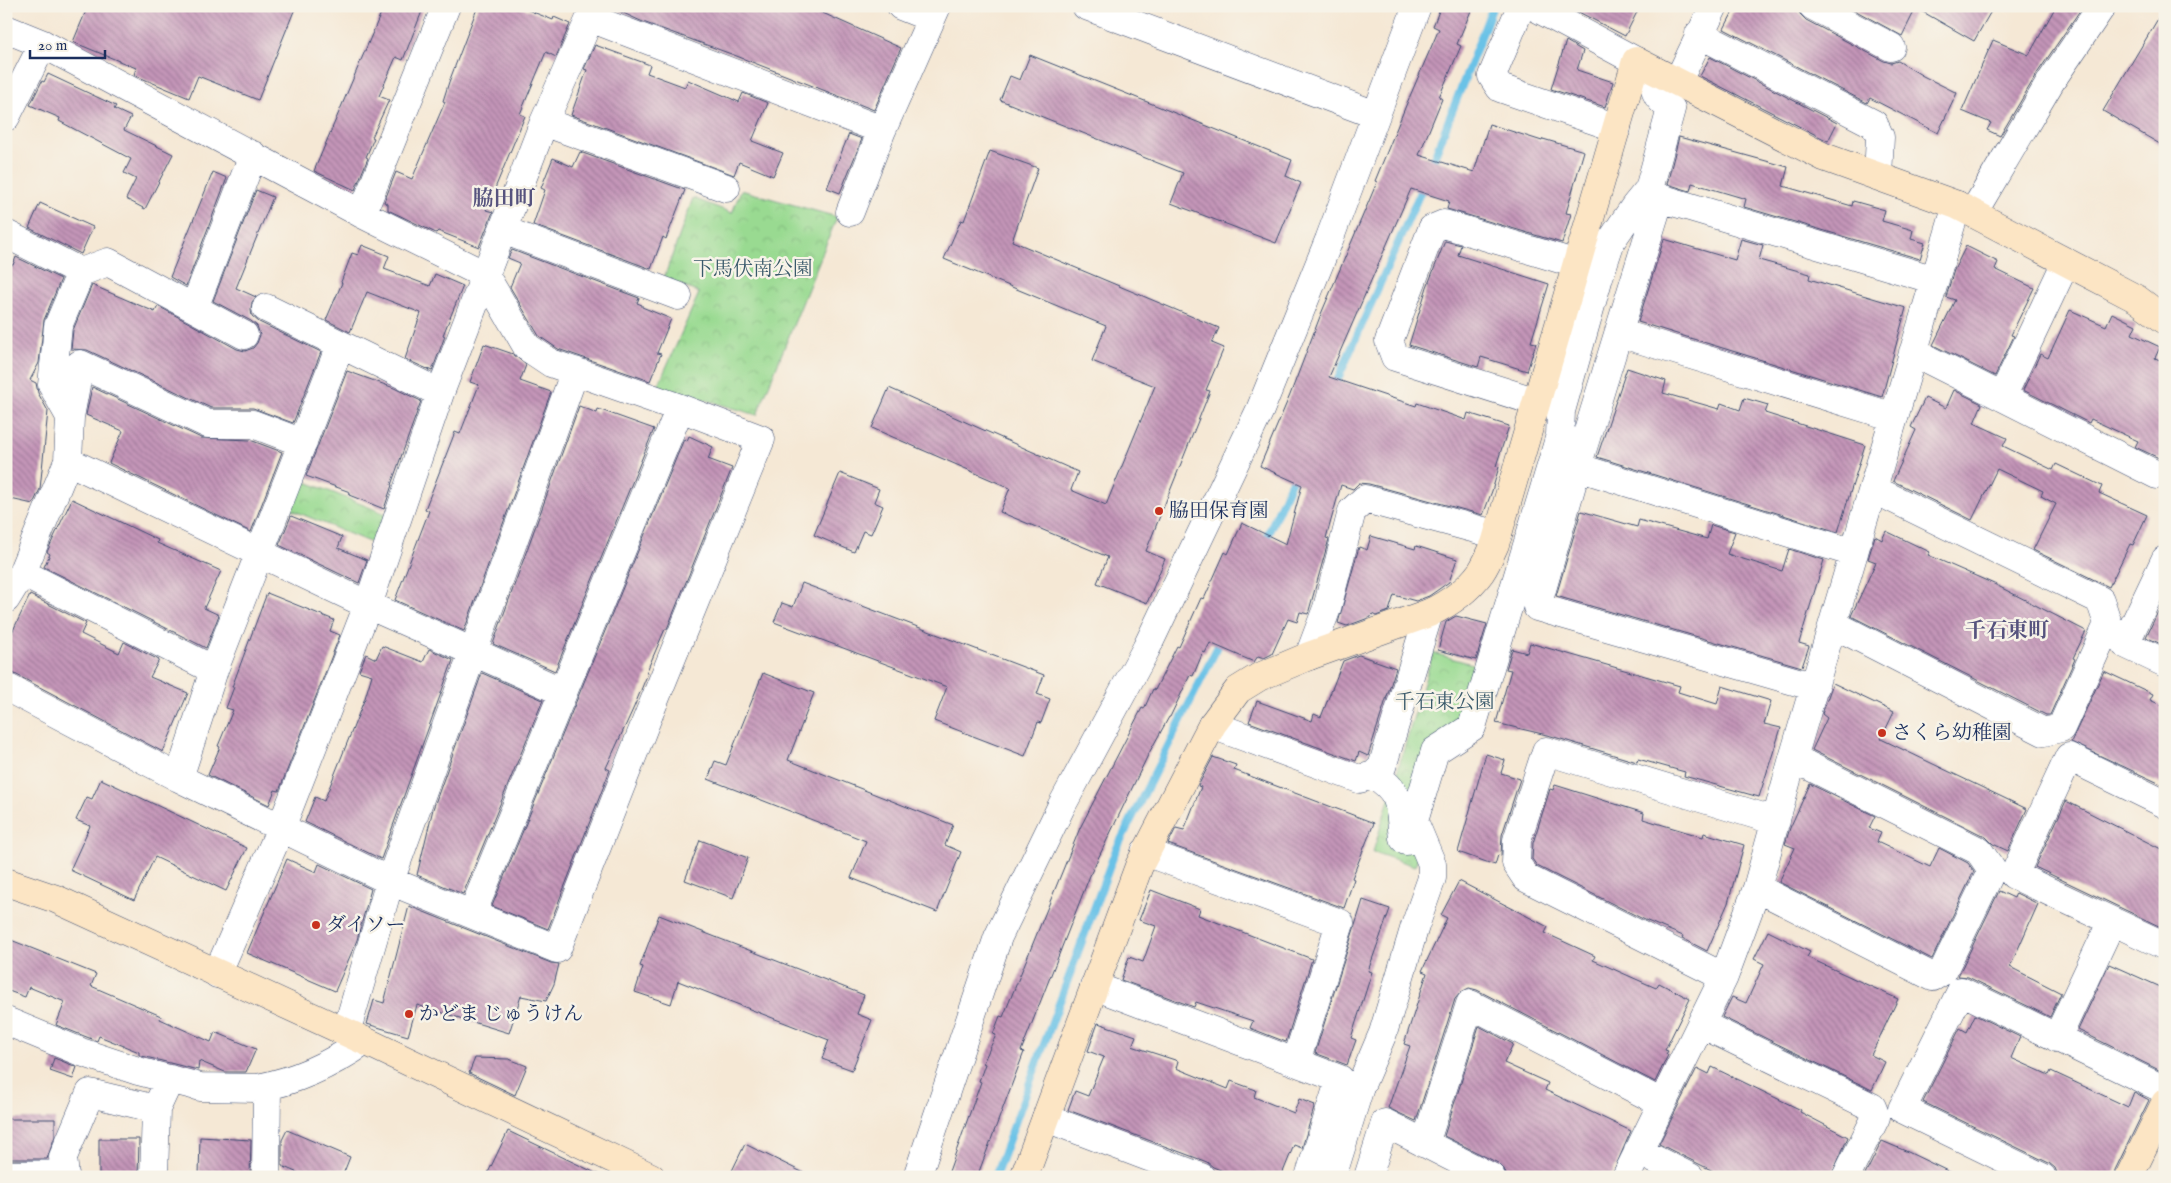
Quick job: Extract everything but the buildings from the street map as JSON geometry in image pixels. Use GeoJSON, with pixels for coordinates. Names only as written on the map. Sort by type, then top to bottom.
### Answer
{"type":"FeatureCollection","features":[{"type":"Feature","properties":{"kind":"street"},"geometry":{"type":"LineString","coordinates":[[362,214],[446,6]]}},
{"type":"Feature","properties":{"kind":"street"},"geometry":{"type":"LineString","coordinates":[[850,212],[882,130],[934,12],[901,6]]}},
{"type":"Feature","properties":{"kind":"street"},"geometry":{"type":"LineString","coordinates":[[1086,6],[1376,114]]}},
{"type":"Feature","properties":{"kind":"street"},"geometry":{"type":"LineString","coordinates":[[917,1177],[998,937],[1061,807],[1146,649],[1260,410],[1329,240],[1417,6]]}},
{"type":"Feature","properties":{"kind":"street"},"geometry":{"type":"LineString","coordinates":[[1521,6],[1492,76],[1500,88],[1617,128]]}},
{"type":"Feature","properties":{"kind":"street"},"geometry":{"type":"LineString","coordinates":[[1533,6],[1824,157],[1965,209],[2138,299],[2165,320]]}},
{"type":"Feature","properties":{"kind":"street"},"geometry":{"type":"LineString","coordinates":[[1024,1177],[1145,852],[1212,725],[1238,690],[1259,677],[1309,656],[1429,613],[1463,592],[1481,572],[1498,535],[1617,128],[1657,72],[1699,34],[1714,6]]}},
{"type":"Feature","properties":{"kind":"street"},"geometry":{"type":"LineString","coordinates":[[1813,6],[1891,47]]}},
{"type":"Feature","properties":{"kind":"street"},"geometry":{"type":"LineString","coordinates":[[1626,1177],[1724,977],[1757,888],[1793,758],[1935,280],[1965,209],[2102,6]]}},
{"type":"Feature","properties":{"kind":"street"},"geometry":{"type":"LineString","coordinates":[[217,974],[281,828],[368,605],[440,393],[544,122],[592,12],[882,130]]}},
{"type":"Feature","properties":{"kind":"street"},"geometry":{"type":"LineString","coordinates":[[6,28],[43,44],[362,214],[485,275],[527,347],[551,363],[680,408],[761,439],[557,949],[390,881],[179,778],[6,687]]}},
{"type":"Feature","properties":{"kind":"street"},"geometry":{"type":"LineString","coordinates":[[1699,34],[1874,124],[1880,137],[1878,176]]}},
{"type":"Feature","properties":{"kind":"street"},"geometry":{"type":"LineString","coordinates":[[6,118],[43,44]]}},
{"type":"Feature","properties":{"kind":"street"},"geometry":{"type":"LineString","coordinates":[[1332,1177],[1360,1087],[1383,1033],[1415,926],[1432,878],[1432,864],[1414,820],[1435,751],[1472,727],[1560,435],[1561,411],[1599,277],[1612,241],[1635,206],[1650,189],[1671,109],[1657,97],[1654,89],[1657,72]]}},
{"type":"Feature","properties":{"kind":"street"},"geometry":{"type":"LineString","coordinates":[[544,122],[726,188]]}},
{"type":"Feature","properties":{"kind":"street"},"geometry":{"type":"LineString","coordinates":[[194,308],[253,156]]}},
{"type":"Feature","properties":{"kind":"street"},"geometry":{"type":"LineString","coordinates":[[1815,688],[1538,607],[1578,467],[1660,198],[1935,280]]}},
{"type":"Feature","properties":{"kind":"street"},"geometry":{"type":"LineString","coordinates":[[1537,402],[1395,357],[1389,341],[1432,229],[1444,224],[1577,264]]}},
{"type":"Feature","properties":{"kind":"street"},"geometry":{"type":"LineString","coordinates":[[503,230],[678,296]]}},
{"type":"Feature","properties":{"kind":"street"},"geometry":{"type":"LineString","coordinates":[[6,234],[81,272]]}},
{"type":"Feature","properties":{"kind":"street"},"geometry":{"type":"LineString","coordinates":[[70,417],[52,385],[58,326],[81,272],[108,262],[244,335]]}},
{"type":"Feature","properties":{"kind":"street"},"geometry":{"type":"LineString","coordinates":[[2002,397],[2066,262]]}},
{"type":"Feature","properties":{"kind":"street"},"geometry":{"type":"LineString","coordinates":[[266,308],[340,346],[440,393]]}},
{"type":"Feature","properties":{"kind":"street"},"geometry":{"type":"LineString","coordinates":[[1619,334],[1894,417]]}},
{"type":"Feature","properties":{"kind":"street"},"geometry":{"type":"LineString","coordinates":[[179,778],[214,670],[340,346]]}},
{"type":"Feature","properties":{"kind":"street"},"geometry":{"type":"LineString","coordinates":[[1913,352],[2157,475],[2165,474]]}},
{"type":"Feature","properties":{"kind":"street"},"geometry":{"type":"LineString","coordinates":[[6,599],[22,573],[68,461],[70,417],[80,364],[208,424],[253,424],[302,443]]}},
{"type":"Feature","properties":{"kind":"street"},"geometry":{"type":"LineString","coordinates":[[6,1021],[81,1052],[138,1071],[200,1086],[257,1088],[267,1086],[298,1078],[345,1055],[356,1037],[390,881],[575,371]]}},
{"type":"Feature","properties":{"kind":"street"},"geometry":{"type":"LineString","coordinates":[[472,914],[680,408]]}},
{"type":"Feature","properties":{"kind":"street"},"geometry":{"type":"LineString","coordinates":[[68,461],[368,605],[563,692]]}},
{"type":"Feature","properties":{"kind":"street"},"geometry":{"type":"LineString","coordinates":[[1578,467],[1854,553]]}},
{"type":"Feature","properties":{"kind":"street"},"geometry":{"type":"LineString","coordinates":[[1833,624],[2044,732],[2061,728],[2108,624],[2100,600],[1873,489]]}},
{"type":"Feature","properties":{"kind":"street"},"geometry":{"type":"LineString","coordinates":[[1309,656],[1327,608],[1352,511],[1364,499],[1498,535]]}},
{"type":"Feature","properties":{"kind":"street"},"geometry":{"type":"LineString","coordinates":[[2165,560],[2125,644],[2165,663]]}},
{"type":"Feature","properties":{"kind":"street"},"geometry":{"type":"LineString","coordinates":[[22,573],[214,670]]}},
{"type":"Feature","properties":{"kind":"street"},"geometry":{"type":"LineString","coordinates":[[1212,725],[1359,779],[1374,775],[1382,767],[1429,613]]}},
{"type":"Feature","properties":{"kind":"street"},"geometry":{"type":"LineString","coordinates":[[1724,977],[1526,878],[1516,863],[1517,840],[1546,751],[1776,821]]}},
{"type":"Feature","properties":{"kind":"street"},"geometry":{"type":"LineString","coordinates":[[2165,804],[2069,757],[2014,875],[2165,946]]}},
{"type":"Feature","properties":{"kind":"street"},"geometry":{"type":"LineString","coordinates":[[1757,888],[1933,977],[1943,971],[1992,870],[1979,851],[1793,758]]}},
{"type":"Feature","properties":{"kind":"street"},"geometry":{"type":"LineString","coordinates":[[1374,775],[1388,784],[1398,798],[1403,838],[1414,853],[1432,869]]}},
{"type":"Feature","properties":{"kind":"street"},"geometry":{"type":"LineString","coordinates":[[1145,852],[1340,923],[1296,1062]]}},
{"type":"Feature","properties":{"kind":"street"},"geometry":{"type":"LineString","coordinates":[[6,882],[56,899],[356,1037],[651,1177]]}},
{"type":"Feature","properties":{"kind":"street"},"geometry":{"type":"LineString","coordinates":[[2057,1038],[2112,921]]}},
{"type":"Feature","properties":{"kind":"street"},"geometry":{"type":"LineString","coordinates":[[1094,986],[1340,1079],[1309,1177]]}},
{"type":"Feature","properties":{"kind":"street"},"geometry":{"type":"LineString","coordinates":[[2042,1177],[1996,1167],[1902,1109],[1961,991],[2165,1090]]}},
{"type":"Feature","properties":{"kind":"street"},"geometry":{"type":"LineString","coordinates":[[1425,1144],[1470,1004],[1662,1104]]}},
{"type":"Feature","properties":{"kind":"street"},"geometry":{"type":"LineString","coordinates":[[1701,1024],[1872,1107],[1876,1117],[1846,1177]]}},
{"type":"Feature","properties":{"kind":"street"},"geometry":{"type":"LineString","coordinates":[[154,1177],[156,1109],[170,1079]]}},
{"type":"Feature","properties":{"kind":"street"},"geometry":{"type":"LineString","coordinates":[[266,1177],[267,1086]]}},
{"type":"Feature","properties":{"kind":"street"},"geometry":{"type":"LineString","coordinates":[[6,1175],[65,1175],[63,1157],[90,1093],[156,1109]]}},
{"type":"Feature","properties":{"kind":"street"},"geometry":{"type":"LineString","coordinates":[[2129,1177],[2165,1103]]}},
{"type":"Feature","properties":{"kind":"street"},"geometry":{"type":"LineString","coordinates":[[1046,1118],[1201,1177]]}},
{"type":"Feature","properties":{"kind":"street"},"geometry":{"type":"LineString","coordinates":[[1368,1177],[1385,1123],[1491,1177]]}},
{"type":"Feature","properties":{"kind":"street"},"geometry":{"type":"LineString","coordinates":[[1638,1151],[1690,1177]]}},
{"type":"Feature","properties":{"kind":"green space","name":"下馬伏南公園"},"geometry":{"type":"Polygon","coordinates":[[[741,190],[837,217],[757,415],[658,386],[699,293],[664,278],[693,198],[732,213],[741,190]]]}},
{"type":"Feature","properties":{"kind":"green space"},"geometry":{"type":"Polygon","coordinates":[[[299,479],[386,514],[374,544],[287,508],[299,479]]]}},
{"type":"Feature","properties":{"kind":"green space","name":"千石東公園"},"geometry":{"type":"Polygon","coordinates":[[[1433,653],[1483,667],[1467,722],[1430,747],[1421,850],[1415,866],[1373,852],[1433,653]]]}},
{"type":"Feature","properties":{"kind":"waterway"},"geometry":{"type":"LineString","coordinates":[[1430,168],[1493,6]]}},
{"type":"Feature","properties":{"kind":"waterway"},"geometry":{"type":"LineString","coordinates":[[1334,388],[1424,184]]}},
{"type":"Feature","properties":{"kind":"waterway"},"geometry":{"type":"LineString","coordinates":[[1264,543],[1296,471]]}},
{"type":"Feature","properties":{"kind":"waterway"},"geometry":{"type":"LineString","coordinates":[[995,1177],[1115,852],[1222,638]]}},
{"type":"Feature","properties":{"kind":"place","name":"脇田保育園"},"geometry":{"type":"Point","coordinates":[1159,511]}},
{"type":"Feature","properties":{"kind":"place","name":"さくら幼稚園"},"geometry":{"type":"Point","coordinates":[1882,733]}},
{"type":"Feature","properties":{"kind":"place","name":"ダイソー"},"geometry":{"type":"Point","coordinates":[316,925]}},
{"type":"Feature","properties":{"kind":"place","name":"かどま じゅうけん"},"geometry":{"type":"Point","coordinates":[409,1014]}},
{"type":"Feature","properties":{"kind":"district","name":"脇田町"},"geometry":{"type":"Point","coordinates":[504,199]}},
{"type":"Feature","properties":{"kind":"district","name":"千石東町"},"geometry":{"type":"Point","coordinates":[2007,631]}}]}
